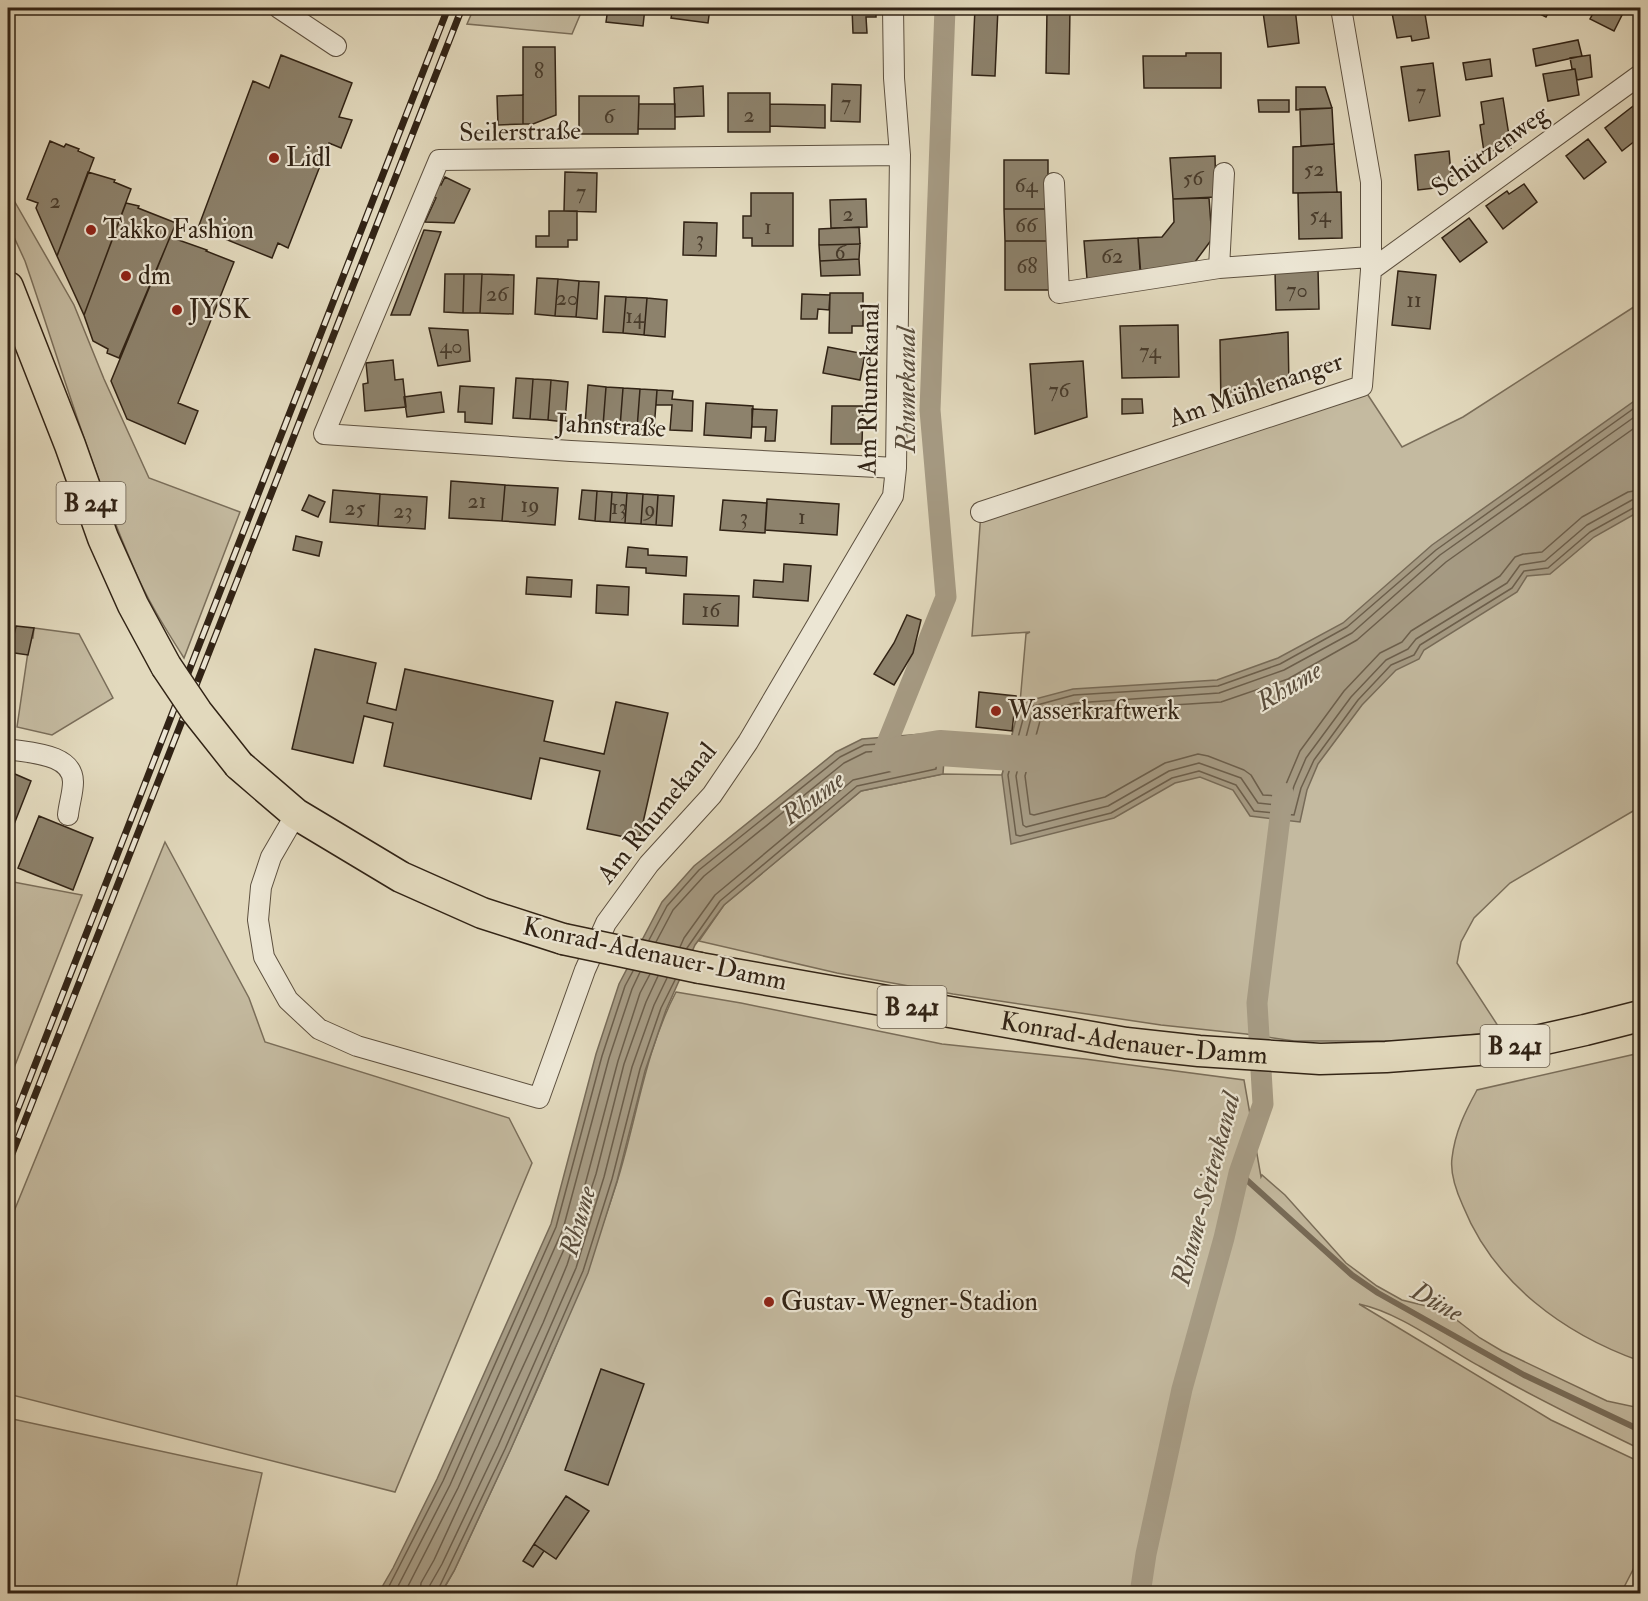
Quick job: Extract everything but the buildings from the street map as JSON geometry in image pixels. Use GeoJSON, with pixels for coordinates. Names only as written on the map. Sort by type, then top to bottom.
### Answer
{"type":"FeatureCollection","features":[{"type":"Feature","properties":{"kind":"main road","name":"Konrad-Adenauer-Damm"},"geometry":{"type":"LineString","coordinates":[[8,287],[104,538],[133,605],[166,666],[197,712],[239,765],[296,814],[401,877],[439,895],[482,913],[563,939],[700,968],[1126,1043],[1199,1051],[1320,1059],[1386,1057],[1504,1048],[1641,1016]]}},
{"type":"Feature","properties":{"kind":"street"},"geometry":{"type":"LineString","coordinates":[[279,8],[336,46]]}},
{"type":"Feature","properties":{"kind":"street","name":"Am Rhumekanal"},"geometry":{"type":"LineString","coordinates":[[296,814],[271,857],[261,887],[258,920],[264,957],[288,1000],[319,1029],[357,1046],[539,1098],[585,970],[606,923],[649,864],[712,795],[748,742],[892,496],[896,468],[900,155],[894,78],[893,8]]}},
{"type":"Feature","properties":{"kind":"street","name":"Am Mühlenanger"},"geometry":{"type":"LineString","coordinates":[[981,512],[1362,386],[1371,263],[1371,182],[1341,8]]}},
{"type":"Feature","properties":{"kind":"street","name":"Schützenweg"},"geometry":{"type":"LineString","coordinates":[[1371,263],[1641,75]]}},
{"type":"Feature","properties":{"kind":"street","name":"Seilerstraße"},"geometry":{"type":"LineString","coordinates":[[324,434],[439,160],[900,155]]}},
{"type":"Feature","properties":{"kind":"street"},"geometry":{"type":"LineString","coordinates":[[1219,268],[1224,173]]}},
{"type":"Feature","properties":{"kind":"street"},"geometry":{"type":"LineString","coordinates":[[1054,183],[1059,292],[1219,268],[1371,263]]}},
{"type":"Feature","properties":{"kind":"street","name":"Jahnstraße"},"geometry":{"type":"LineString","coordinates":[[324,434],[571,451],[896,468]]}},
{"type":"Feature","properties":{"kind":"street"},"geometry":{"type":"LineString","coordinates":[[8,749],[53,757],[68,766],[73,780],[68,815]]}},
{"type":"Feature","properties":{"kind":"shaded area"},"geometry":{"type":"Polygon","coordinates":[[[474,8],[583,8],[572,34],[467,24],[474,8]]]}},
{"type":"Feature","properties":{"kind":"shaded area"},"geometry":{"type":"Polygon","coordinates":[[[8,190],[74,305],[104,379],[149,478],[240,512],[184,658],[144,590],[117,529],[25,261],[8,224],[8,190]]]}},
{"type":"Feature","properties":{"kind":"shaded area"},"geometry":{"type":"Polygon","coordinates":[[[1640,303],[1640,807],[1510,883],[1474,918],[1461,942],[1457,963],[1502,1032],[1400,1041],[1294,1041],[1161,1025],[953,994],[837,973],[699,941],[724,905],[861,791],[943,774],[1002,775],[1020,703],[1026,634],[1030,632],[972,636],[981,512],[1362,386],[1402,447],[1463,417],[1640,303]]]}},
{"type":"Feature","properties":{"kind":"shaded area"},"geometry":{"type":"Polygon","coordinates":[[[34,628],[79,634],[113,698],[52,735],[17,727],[30,638],[33,638],[34,628]]]}},
{"type":"Feature","properties":{"kind":"shaded area"},"geometry":{"type":"Polygon","coordinates":[[[165,842],[249,998],[265,1042],[509,1118],[532,1163],[395,1492],[8,1394],[8,1226],[165,842]]]}},
{"type":"Feature","properties":{"kind":"shaded area"},"geometry":{"type":"Polygon","coordinates":[[[8,881],[82,895],[8,1083],[8,881]]]}},
{"type":"Feature","properties":{"kind":"shaded area"},"geometry":{"type":"Polygon","coordinates":[[[676,992],[942,1044],[1085,1059],[1244,1080],[1261,1177],[1262,1175],[1285,1195],[1346,1263],[1377,1286],[1402,1300],[1426,1306],[1437,1300],[1458,1321],[1502,1351],[1607,1401],[1640,1408],[1640,1449],[1520,1389],[1391,1315],[1359,1304],[1551,1420],[1640,1462],[1640,1556],[1621,1593],[441,1594],[521,1427],[582,1281],[617,1182],[649,1061],[665,1014],[676,992]]]}},
{"type":"Feature","properties":{"kind":"shaded area"},"geometry":{"type":"Polygon","coordinates":[[[1640,1053],[1640,1361],[1612,1350],[1559,1320],[1513,1282],[1476,1234],[1458,1195],[1452,1164],[1458,1131],[1477,1090],[1640,1053]]]}},
{"type":"Feature","properties":{"kind":"shaded area"},"geometry":{"type":"Polygon","coordinates":[[[8,1418],[262,1473],[235,1593],[8,1593],[8,1418]]]}},
{"type":"Feature","properties":{"kind":"water"},"geometry":{"type":"Polygon","coordinates":[[[1640,397],[1640,511],[1594,537],[1550,574],[1527,576],[1517,592],[1424,650],[1419,659],[1396,670],[1362,705],[1318,764],[1307,790],[1300,822],[1250,816],[1233,790],[1200,777],[1175,783],[1114,818],[1011,844],[1002,775],[1020,703],[1073,689],[1217,680],[1278,658],[1343,623],[1432,545],[1640,397]]]}},
{"type":"Feature","properties":{"kind":"water"},"geometry":{"type":"Polygon","coordinates":[[[946,732],[943,774],[861,791],[724,905],[695,945],[666,1010],[645,1071],[617,1181],[588,1273],[510,1451],[454,1571],[441,1593],[378,1594],[437,1479],[551,1224],[596,1054],[619,984],[662,902],[694,866],[836,752],[862,739],[946,732]]]}},
{"type":"Feature","properties":{"kind":"waterway","name":"Rhumekanal"},"geometry":{"type":"LineString","coordinates":[[881,758],[946,597],[930,410],[945,8]]}},
{"type":"Feature","properties":{"kind":"waterway","name":"Rhume"},"geometry":{"type":"LineString","coordinates":[[897,755],[940,748],[1026,754],[1056,750]]}},
{"type":"Feature","properties":{"kind":"waterway","name":"Rhume-Seitenkanal"},"geometry":{"type":"LineString","coordinates":[[1140,1594],[1146,1554],[1182,1389],[1224,1238],[1239,1173],[1263,1104],[1257,1003],[1283,793]]}},
{"type":"Feature","properties":{"kind":"waterway","name":"Düne"},"geometry":{"type":"LineString","coordinates":[[1239,1173],[1352,1275],[1378,1293],[1524,1375],[1640,1430]]}},
{"type":"Feature","properties":{"kind":"railway"},"geometry":{"type":"LineString","coordinates":[[8,1134],[448,8]]}},
{"type":"Feature","properties":{"kind":"railway"},"geometry":{"type":"LineString","coordinates":[[8,1164],[462,8]]}},
{"type":"Feature","properties":{"kind":"place","name":"Lidl"},"geometry":{"type":"Point","coordinates":[274,158]}},
{"type":"Feature","properties":{"kind":"place","name":"Takko Fashion"},"geometry":{"type":"Point","coordinates":[91,230]}},
{"type":"Feature","properties":{"kind":"place","name":"dm"},"geometry":{"type":"Point","coordinates":[126,276]}},
{"type":"Feature","properties":{"kind":"place","name":"JYSK"},"geometry":{"type":"Point","coordinates":[177,310]}},
{"type":"Feature","properties":{"kind":"place","name":"Wasserkraftwerk"},"geometry":{"type":"Point","coordinates":[996,711]}},
{"type":"Feature","properties":{"kind":"place","name":"Gustav-Wegner-Stadion"},"geometry":{"type":"Point","coordinates":[769,1302]}}]}
